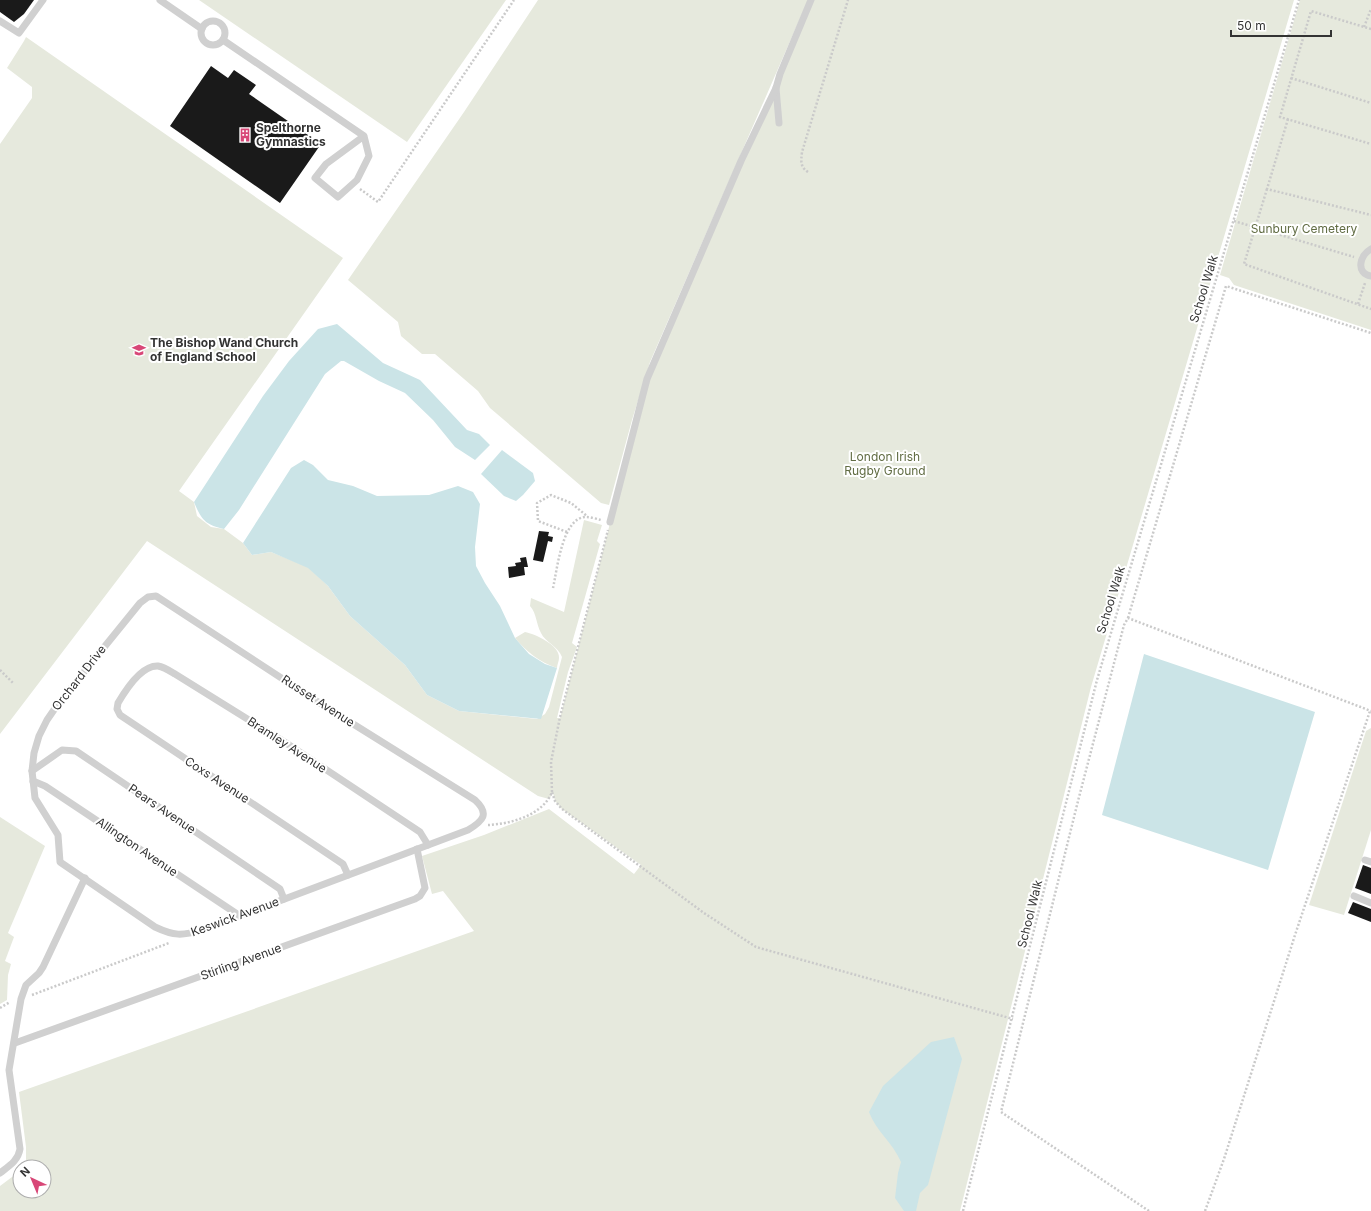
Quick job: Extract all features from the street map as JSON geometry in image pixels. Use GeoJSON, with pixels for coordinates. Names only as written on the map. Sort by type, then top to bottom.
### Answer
{"type":"FeatureCollection","features":[{"type":"Feature","properties":{"kind":"lane"},"geometry":{"type":"LineString","coordinates":[[0,21],[19,33],[44,0]]}},
{"type":"Feature","properties":{"kind":"lane"},"geometry":{"type":"LineString","coordinates":[[160,0],[202,29]]}},
{"type":"Feature","properties":{"kind":"lane"},"geometry":{"type":"LineString","coordinates":[[610,522],[646,379],[741,161],[776,88],[780,74],[811,0]]}},
{"type":"Feature","properties":{"kind":"lane"},"geometry":{"type":"LineString","coordinates":[[207,22],[219,23],[225,32],[223,40],[213,45],[206,43],[201,37],[202,29],[207,22]]}},
{"type":"Feature","properties":{"kind":"lane"},"geometry":{"type":"LineString","coordinates":[[223,40],[364,136],[369,156],[357,180],[338,197],[315,178],[326,164],[364,136]]}},
{"type":"Feature","properties":{"kind":"lane"},"geometry":{"type":"LineString","coordinates":[[776,88],[779,123]]}},
{"type":"Feature","properties":{"kind":"lane"},"geometry":{"type":"LineString","coordinates":[[1370,276],[1363,272],[1360,266],[1360,259],[1364,252],[1371,249]]}},
{"type":"Feature","properties":{"kind":"lane","name":"Russet Avenue"},"geometry":{"type":"LineString","coordinates":[[148,597],[156,596],[163,600],[318,702],[475,800],[482,807],[484,812]]}},
{"type":"Feature","properties":{"kind":"lane","name":"Orchard Drive"},"geometry":{"type":"LineString","coordinates":[[32,771],[34,754],[47,720],[58,704],[140,603],[148,597]]}},
{"type":"Feature","properties":{"kind":"lane","name":"Bramley Avenue"},"geometry":{"type":"LineString","coordinates":[[138,676],[151,667],[163,668],[175,674],[286,743],[420,832],[428,845]]}},
{"type":"Feature","properties":{"kind":"lane","name":"Coxs Avenue"},"geometry":{"type":"LineString","coordinates":[[138,676],[118,703],[117,709],[120,716],[343,864],[348,875]]}},
{"type":"Feature","properties":{"kind":"lane","name":"Pears Avenue"},"geometry":{"type":"LineString","coordinates":[[32,771],[62,750],[76,751],[280,889],[284,899]]}},
{"type":"Feature","properties":{"kind":"lane","name":"Keswick Avenue"},"geometry":{"type":"LineString","coordinates":[[32,771],[35,798],[58,835],[60,862],[155,927],[169,933],[185,935],[240,916],[468,830],[478,824],[484,812]]}},
{"type":"Feature","properties":{"kind":"lane","name":"Allington Avenue"},"geometry":{"type":"LineString","coordinates":[[33,781],[45,786],[240,916]]}},
{"type":"Feature","properties":{"kind":"lane","name":"Stirling Avenue"},"geometry":{"type":"LineString","coordinates":[[15,1043],[415,899],[420,896],[425,888],[417,849]]}},
{"type":"Feature","properties":{"kind":"lane"},"geometry":{"type":"LineString","coordinates":[[0,1173],[13,1164],[19,1155],[20,1149],[9,1070],[15,1043],[21,999],[26,985],[39,974],[43,967],[85,878]]}},
{"type":"Feature","properties":{"kind":"lane"},"geometry":{"type":"LineString","coordinates":[[1354,896],[1371,903]]}},
{"type":"Feature","properties":{"kind":"path"},"geometry":{"type":"LineString","coordinates":[[353,184],[378,202],[514,0]]}},
{"type":"Feature","properties":{"kind":"path"},"geometry":{"type":"LineString","coordinates":[[808,172],[804,170],[800,163],[802,152],[848,0]]}},
{"type":"Feature","properties":{"kind":"path","name":"School Walk"},"geometry":{"type":"LineString","coordinates":[[963,1211],[1097,680],[1299,0]]}},
{"type":"Feature","properties":{"kind":"path"},"geometry":{"type":"LineString","coordinates":[[1364,27],[1371,9]]}},
{"type":"Feature","properties":{"kind":"path"},"geometry":{"type":"LineString","coordinates":[[1371,29],[1311,11],[1280,117],[1371,144]]}},
{"type":"Feature","properties":{"kind":"path"},"geometry":{"type":"LineString","coordinates":[[1292,78],[1371,103]]}},
{"type":"Feature","properties":{"kind":"path"},"geometry":{"type":"LineString","coordinates":[[1288,119],[1244,264],[1371,309]]}},
{"type":"Feature","properties":{"kind":"path"},"geometry":{"type":"LineString","coordinates":[[1267,189],[1371,215]]}},
{"type":"Feature","properties":{"kind":"path"},"geometry":{"type":"LineString","coordinates":[[1234,221],[1360,259]]}},
{"type":"Feature","properties":{"kind":"path"},"geometry":{"type":"LineString","coordinates":[[1358,304],[1370,276]]}},
{"type":"Feature","properties":{"kind":"path"},"geometry":{"type":"LineString","coordinates":[[1149,1211],[1001,1112],[1078,801],[1124,625],[1128,618],[1226,286],[1371,333]]}},
{"type":"Feature","properties":{"kind":"path"},"geometry":{"type":"LineString","coordinates":[[567,532],[538,521],[537,503],[551,495],[571,503],[587,517]]}},
{"type":"Feature","properties":{"kind":"path"},"geometry":{"type":"LineString","coordinates":[[553,588],[564,538],[576,520],[587,517],[610,522],[551,762],[552,792],[555,801],[562,809],[704,913],[756,947],[1012,1019]]}},
{"type":"Feature","properties":{"kind":"path"},"geometry":{"type":"LineString","coordinates":[[1128,618],[1370,711],[1295,935],[1206,1211]]}},
{"type":"Feature","properties":{"kind":"path"},"geometry":{"type":"LineString","coordinates":[[0,670],[13,682]]}},
{"type":"Feature","properties":{"kind":"path"},"geometry":{"type":"LineString","coordinates":[[468,830],[484,825],[503,824],[532,813],[542,807],[549,799],[552,792]]}},
{"type":"Feature","properties":{"kind":"path"},"geometry":{"type":"LineString","coordinates":[[0,1008],[173,941]]}},
{"type":"Feature","properties":{"kind":"green space"},"geometry":{"type":"Polygon","coordinates":[[[199,0],[506,0],[407,142],[199,0]]]}},
{"type":"Feature","properties":{"kind":"green space"},"geometry":{"type":"Polygon","coordinates":[[[538,0],[808,0],[650,362],[632,420],[609,505],[601,503],[490,408],[478,391],[435,354],[422,354],[401,336],[398,322],[348,280],[464,112],[538,0]]]}},
{"type":"Feature","properties":{"kind":"green space","name":"London Irish Rugby Ground"},"geometry":{"type":"Polygon","coordinates":[[[811,0],[1294,0],[1091,687],[960,1211],[0,1211],[0,1186],[12,1177],[12,1199],[52,1199],[52,1159],[26,1159],[26,1147],[19,1092],[474,931],[443,891],[432,894],[422,856],[484,835],[549,809],[634,874],[641,865],[562,809],[555,801],[553,793],[549,799],[538,796],[147,541],[0,734],[0,144],[32,98],[32,87],[7,68],[26,37],[343,258],[179,491],[194,502],[197,516],[211,527],[224,529],[243,543],[252,555],[271,552],[308,567],[328,586],[350,616],[405,665],[427,695],[459,711],[537,719],[545,714],[549,707],[562,657],[558,650],[545,639],[541,633],[534,612],[530,606],[531,598],[564,612],[584,520],[602,525],[597,541],[600,544],[572,643],[577,647],[568,672],[557,718],[560,718],[647,379],[811,0]]]}},
{"type":"Feature","properties":{"kind":"green space","name":"Sunbury Cemetery"},"geometry":{"type":"Polygon","coordinates":[[[1300,0],[1371,0],[1371,330],[1234,285],[1229,278],[1220,275],[1300,0]]]}},
{"type":"Feature","properties":{"kind":"green space"},"geometry":{"type":"Polygon","coordinates":[[[525,632],[546,641],[556,649],[559,658],[557,668],[534,656],[515,638],[525,632]]]}},
{"type":"Feature","properties":{"kind":"green space"},"geometry":{"type":"Polygon","coordinates":[[[1371,728],[1371,830],[1344,915],[1309,905],[1366,731],[1371,728]]]}},
{"type":"Feature","properties":{"kind":"green space"},"geometry":{"type":"Polygon","coordinates":[[[0,817],[45,846],[8,933],[14,937],[5,961],[11,964],[8,975],[7,1000],[0,1004],[0,817]]]}},
{"type":"Feature","properties":{"kind":"water"},"geometry":{"type":"Polygon","coordinates":[[[337,324],[383,363],[420,380],[467,430],[479,434],[490,445],[475,460],[455,447],[433,420],[405,393],[379,381],[344,361],[341,361],[325,374],[239,510],[224,529],[208,523],[199,513],[194,502],[263,396],[289,361],[318,329],[337,324]]]}},
{"type":"Feature","properties":{"kind":"water"},"geometry":{"type":"Polygon","coordinates":[[[502,450],[533,473],[535,481],[516,501],[504,496],[481,474],[502,450]]]}},
{"type":"Feature","properties":{"kind":"water"},"geometry":{"type":"Polygon","coordinates":[[[304,460],[313,465],[328,480],[353,486],[377,496],[429,495],[458,486],[473,492],[480,504],[475,547],[476,566],[500,606],[515,638],[529,654],[545,664],[557,668],[541,719],[459,711],[427,695],[405,665],[350,616],[328,586],[308,568],[271,552],[252,555],[243,543],[291,468],[304,460]]]}},
{"type":"Feature","properties":{"kind":"water"},"geometry":{"type":"Polygon","coordinates":[[[1144,654],[1315,712],[1268,870],[1102,815],[1144,654]]]}},
{"type":"Feature","properties":{"kind":"water"},"geometry":{"type":"Polygon","coordinates":[[[954,1037],[962,1059],[928,1185],[920,1193],[916,1211],[904,1211],[895,1198],[901,1162],[894,1149],[872,1119],[869,1112],[883,1086],[931,1042],[954,1037]]]}},
{"type":"Feature","properties":{"kind":"building"},"geometry":{"type":"Polygon","coordinates":[[[0,0],[34,0],[24,14],[14,22],[0,12],[0,0]]]}},
{"type":"Feature","properties":{"kind":"building","name":"Spelthorne Gymnastics"},"geometry":{"type":"Polygon","coordinates":[[[211,66],[228,78],[234,70],[256,85],[249,94],[321,144],[280,203],[170,126],[211,66]]]}},
{"type":"Feature","properties":{"kind":"building"},"geometry":{"type":"Polygon","coordinates":[[[539,531],[549,532],[548,536],[553,537],[552,542],[548,541],[543,562],[533,560],[539,531]]]}},
{"type":"Feature","properties":{"kind":"building"},"geometry":{"type":"Polygon","coordinates":[[[526,557],[528,567],[524,567],[525,575],[509,578],[508,567],[516,566],[515,563],[521,562],[520,558],[526,557]]]}},
{"type":"Feature","properties":{"kind":"building"},"geometry":{"type":"Polygon","coordinates":[[[1363,865],[1371,868],[1371,894],[1355,888],[1363,865]]]}},
{"type":"Feature","properties":{"kind":"building"},"geometry":{"type":"Polygon","coordinates":[[[1353,902],[1371,909],[1371,922],[1348,913],[1353,902]]]}},
{"type":"Feature","properties":{"kind":"place","name":"Spelthorne Gymnastics"},"geometry":{"type":"Point","coordinates":[245,135]}},
{"type":"Feature","properties":{"kind":"place","name":"The Bishop Wand Church of England School"},"geometry":{"type":"Point","coordinates":[139,350]}}]}
